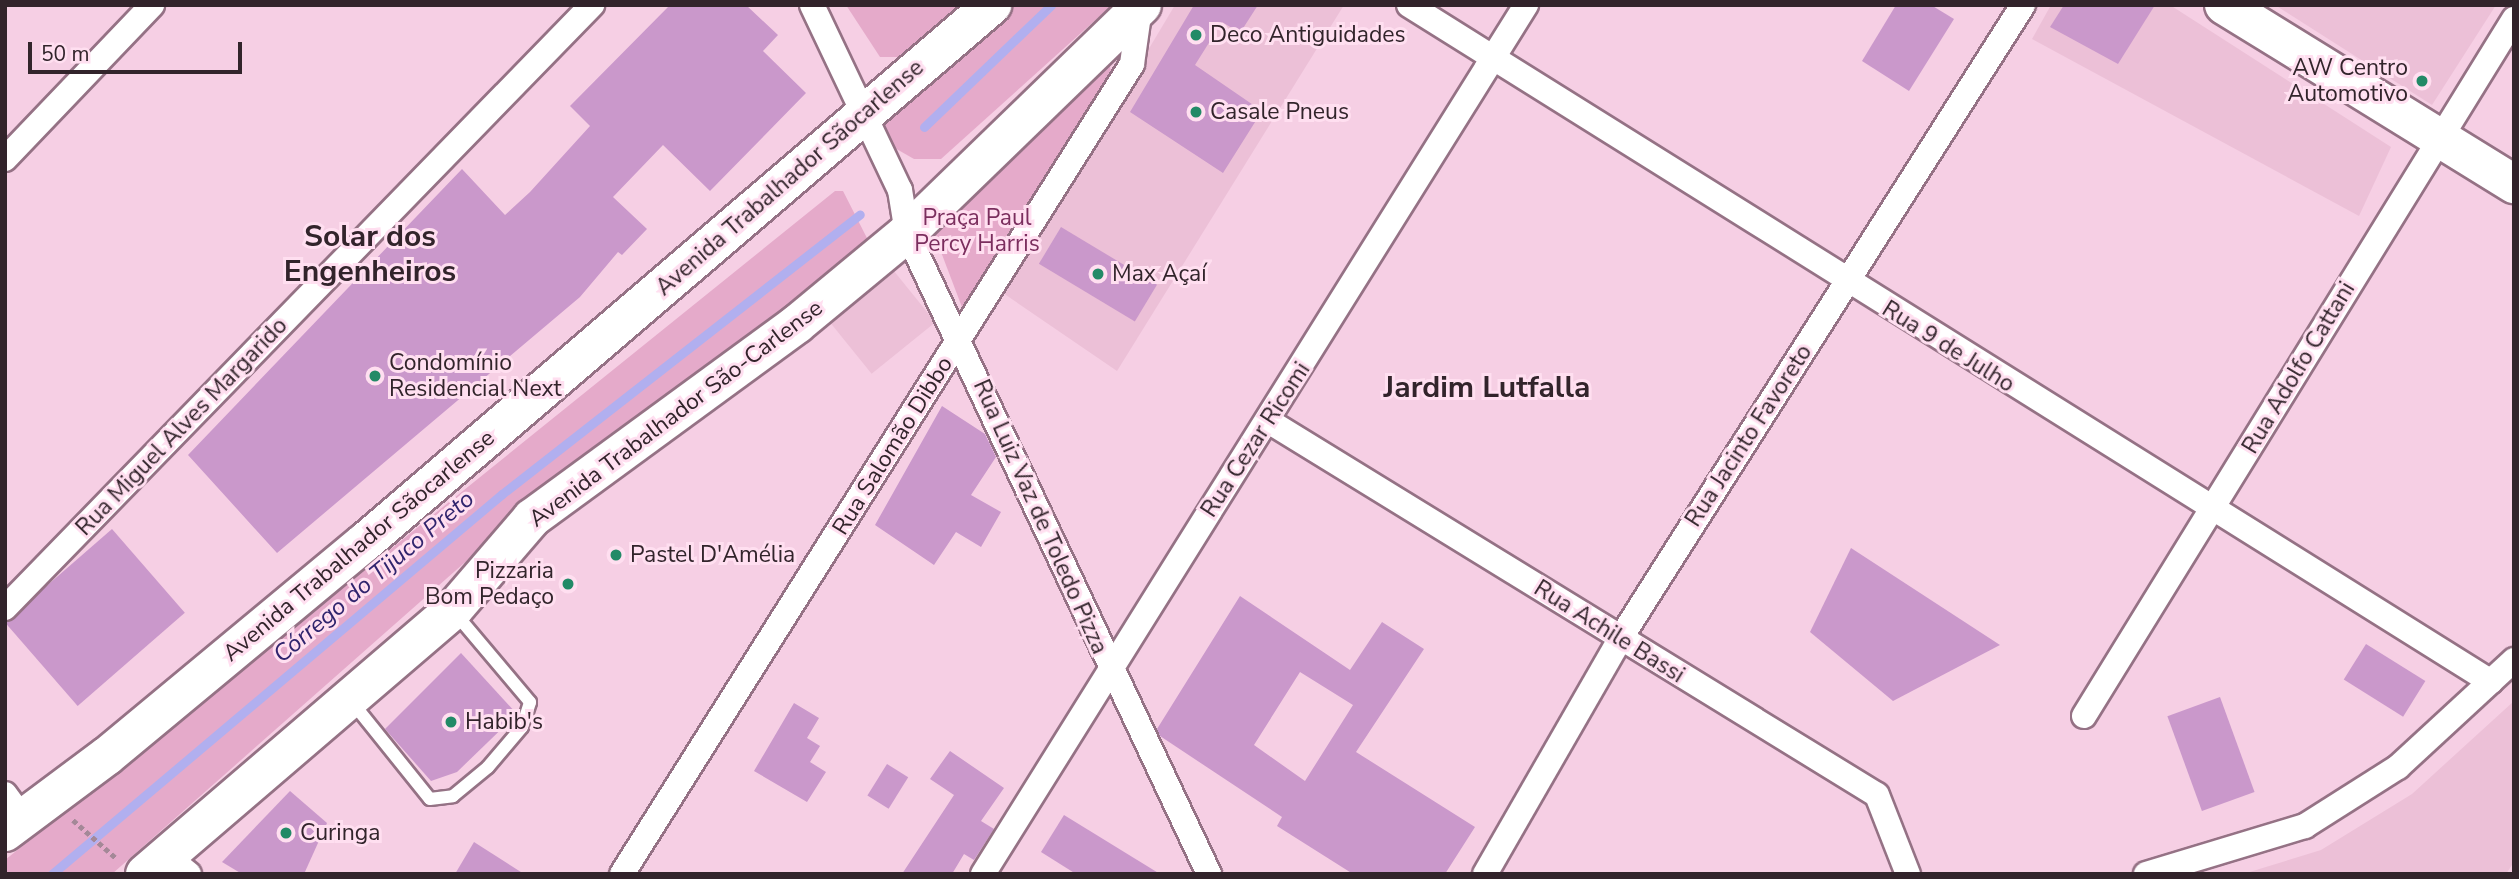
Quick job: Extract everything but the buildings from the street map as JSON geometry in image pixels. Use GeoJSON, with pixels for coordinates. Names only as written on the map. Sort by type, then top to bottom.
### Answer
{"type":"FeatureCollection","features":[{"type":"Feature","properties":{"kind":"main road","name":"Avenida Trabalhador Sãocarlense"},"geometry":{"type":"LineString","coordinates":[[21,811],[863,116],[992,5]]}},
{"type":"Feature","properties":{"kind":"main road"},"geometry":{"type":"LineString","coordinates":[[2224,5],[2514,184]]}},
{"type":"Feature","properties":{"kind":"main road","name":"Avenida Trabalhador São-Carlense"},"geometry":{"type":"LineString","coordinates":[[156,867],[348,696],[453,610],[532,519],[797,324],[907,233],[1141,7]]}},
{"type":"Feature","properties":{"kind":"street"},"geometry":{"type":"LineString","coordinates":[[5,159],[152,5]]}},
{"type":"Feature","properties":{"kind":"street","name":"Rua Miguel Alves Margarido"},"geometry":{"type":"LineString","coordinates":[[5,608],[592,5]]}},
{"type":"Feature","properties":{"kind":"street","name":"Rua Luiz Vaz de Toledo Pizza"},"geometry":{"type":"LineString","coordinates":[[812,5],[900,190],[907,233],[960,339],[1109,673],[1209,874]]}},
{"type":"Feature","properties":{"kind":"street","name":"Rua 9 de Julho"},"geometry":{"type":"LineString","coordinates":[[1409,5],[2211,512],[2491,682]]}},
{"type":"Feature","properties":{"kind":"street","name":"Rua Cezar Ricomi"},"geometry":{"type":"LineString","coordinates":[[983,874],[1270,422],[1526,5]]}},
{"type":"Feature","properties":{"kind":"street","name":"Rua Jacinto Favoreto"},"geometry":{"type":"LineString","coordinates":[[1485,874],[1620,639],[2023,5]]}},
{"type":"Feature","properties":{"kind":"street","name":"Rua Salomão Dibbo"},"geometry":{"type":"LineString","coordinates":[[622,874],[1132,64],[1141,7]]}},
{"type":"Feature","properties":{"kind":"street","name":"Rua Adolfo Cattani"},"geometry":{"type":"LineString","coordinates":[[2084,716],[2438,138],[2514,19]]}},
{"type":"Feature","properties":{"kind":"street","name":"Rua Achile Bassi"},"geometry":{"type":"LineString","coordinates":[[1270,422],[1877,795],[1908,874]]}},
{"type":"Feature","properties":{"kind":"street"},"geometry":{"type":"LineString","coordinates":[[2146,874],[2305,826],[2399,767],[2514,660]]}},
{"type":"Feature","properties":{"kind":"lane"},"geometry":{"type":"LineString","coordinates":[[348,696],[430,799],[453,796],[488,767],[522,727],[530,702],[453,610]]}},
{"type":"Feature","properties":{"kind":"path"},"geometry":{"type":"LineString","coordinates":[[21,811],[156,867]]}},
{"type":"Feature","properties":{"kind":"shaded area"},"geometry":{"type":"Polygon","coordinates":[[[1175,5],[1344,5],[1117,371],[1003,293],[1175,5]]]}},
{"type":"Feature","properties":{"kind":"shaded area"},"geometry":{"type":"Polygon","coordinates":[[[2051,5],[2170,5],[2391,147],[2359,216],[2032,39],[2051,5]]]}},
{"type":"Feature","properties":{"kind":"shaded area"},"geometry":{"type":"Polygon","coordinates":[[[2275,5],[2496,5],[2432,105],[2275,5]]]}},
{"type":"Feature","properties":{"kind":"shaded area"},"geometry":{"type":"Polygon","coordinates":[[[885,260],[935,322],[872,374],[821,312],[885,260]]]}},
{"type":"Feature","properties":{"kind":"shaded area"},"geometry":{"type":"Polygon","coordinates":[[[2514,701],[2514,862],[2506,874],[2243,874],[2321,850],[2412,794],[2514,701]]]}},
{"type":"Feature","properties":{"kind":"green space"},"geometry":{"type":"Polygon","coordinates":[[[846,5],[963,5],[898,57],[880,57],[846,5]]]}},
{"type":"Feature","properties":{"kind":"green space"},"geometry":{"type":"Polygon","coordinates":[[[1015,5],[1112,5],[941,159],[914,159],[893,147],[880,128],[883,118],[1015,5]]]}},
{"type":"Feature","properties":{"kind":"green space","name":"Praça Paul Percy Harris"},"geometry":{"type":"Polygon","coordinates":[[[1109,63],[1114,82],[968,323],[930,223],[1109,63]]]}},
{"type":"Feature","properties":{"kind":"green space"},"geometry":{"type":"Polygon","coordinates":[[[835,191],[843,191],[870,244],[463,564],[112,874],[5,874],[5,860],[835,191]]]}},
{"type":"Feature","properties":{"kind":"waterway","name":"Córrego do Tijuco Preto"},"geometry":{"type":"LineString","coordinates":[[924,127],[1051,5]]}},
{"type":"Feature","properties":{"kind":"waterway","name":"Córrego do Tijuco Preto"},"geometry":{"type":"LineString","coordinates":[[52,874],[502,494],[860,214]]}},
{"type":"Feature","properties":{"kind":"place","name":"Deco Antiguidades"},"geometry":{"type":"Point","coordinates":[1196,35]}},
{"type":"Feature","properties":{"kind":"place","name":"AW Centro Automotivo"},"geometry":{"type":"Point","coordinates":[2422,81]}},
{"type":"Feature","properties":{"kind":"place","name":"Casale Pneus"},"geometry":{"type":"Point","coordinates":[1196,112]}},
{"type":"Feature","properties":{"kind":"place","name":"Max Açaí"},"geometry":{"type":"Point","coordinates":[1098,274]}},
{"type":"Feature","properties":{"kind":"place","name":"Condomínio Residencial Next"},"geometry":{"type":"Point","coordinates":[375,376]}},
{"type":"Feature","properties":{"kind":"place","name":"Pastel D'Amélia"},"geometry":{"type":"Point","coordinates":[616,555]}},
{"type":"Feature","properties":{"kind":"place","name":"Pizzaria Bom Pedaço"},"geometry":{"type":"Point","coordinates":[568,584]}},
{"type":"Feature","properties":{"kind":"place","name":"Habib's"},"geometry":{"type":"Point","coordinates":[451,722]}},
{"type":"Feature","properties":{"kind":"place","name":"Curinga"},"geometry":{"type":"Point","coordinates":[286,833]}},
{"type":"Feature","properties":{"kind":"district","name":"Solar dos Engenheiros"},"geometry":{"type":"Point","coordinates":[370,254]}},
{"type":"Feature","properties":{"kind":"district","name":"Jardim Lutfalla"},"geometry":{"type":"Point","coordinates":[1487,388]}}]}
